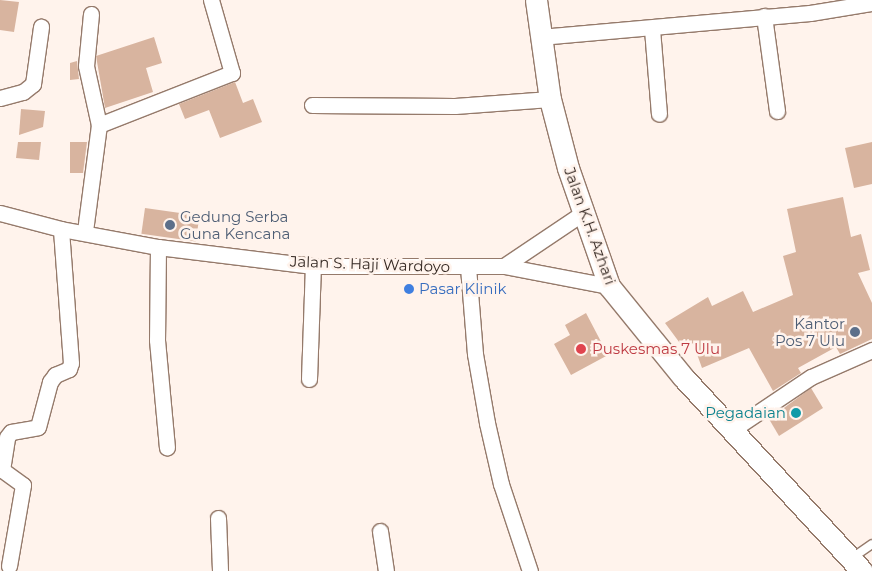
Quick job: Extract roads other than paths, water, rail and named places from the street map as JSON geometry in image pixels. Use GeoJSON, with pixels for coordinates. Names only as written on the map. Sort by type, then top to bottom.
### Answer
{"type":"FeatureCollection","features":[{"type":"Feature","properties":{"kind":"street"},"geometry":{"type":"LineString","coordinates":[[99,125],[232,75],[210,0]]}},
{"type":"Feature","properties":{"kind":"street","name":"Jalan K.H. Azhari"},"geometry":{"type":"LineString","coordinates":[[536,0],[550,99],[583,213],[609,286],[683,377],[856,565]]}},
{"type":"Feature","properties":{"kind":"street"},"geometry":{"type":"LineString","coordinates":[[540,37],[652,29],[764,16],[808,7],[872,3]]}},
{"type":"Feature","properties":{"kind":"street"},"geometry":{"type":"LineString","coordinates":[[85,231],[99,125],[86,66],[91,14]]}},
{"type":"Feature","properties":{"kind":"street"},"geometry":{"type":"LineString","coordinates":[[764,16],[777,111]]}},
{"type":"Feature","properties":{"kind":"street"},"geometry":{"type":"LineString","coordinates":[[0,98],[23,92],[33,84],[41,27]]}},
{"type":"Feature","properties":{"kind":"street"},"geometry":{"type":"LineString","coordinates":[[652,29],[659,114]]}},
{"type":"Feature","properties":{"kind":"street"},"geometry":{"type":"LineString","coordinates":[[312,106],[455,106],[550,99]]}},
{"type":"Feature","properties":{"kind":"street","name":"Jalan S. Haji Wardoyo"},"geometry":{"type":"LineString","coordinates":[[0,213],[61,229],[85,231],[158,247],[313,266],[504,266],[609,286]]}},
{"type":"Feature","properties":{"kind":"street"},"geometry":{"type":"LineString","coordinates":[[504,266],[583,213]]}},
{"type":"Feature","properties":{"kind":"street"},"geometry":{"type":"LineString","coordinates":[[8,566],[22,485],[2,470],[7,437],[12,432],[38,427],[50,382],[55,375],[69,369],[71,362],[61,229]]}},
{"type":"Feature","properties":{"kind":"street"},"geometry":{"type":"LineString","coordinates":[[158,247],[157,340],[167,448]]}},
{"type":"Feature","properties":{"kind":"street"},"geometry":{"type":"LineString","coordinates":[[309,379],[313,266]]}},
{"type":"Feature","properties":{"kind":"street"},"geometry":{"type":"LineString","coordinates":[[468,267],[475,354],[487,423],[501,484],[530,571]]}},
{"type":"Feature","properties":{"kind":"street"},"geometry":{"type":"LineString","coordinates":[[732,430],[811,377],[872,350]]}},
{"type":"Feature","properties":{"kind":"street"},"geometry":{"type":"LineString","coordinates":[[218,518],[220,571]]}},
{"type":"Feature","properties":{"kind":"street"},"geometry":{"type":"LineString","coordinates":[[380,531],[386,571]]}},
{"type":"Feature","properties":{"kind":"lane"},"geometry":{"type":"LineString","coordinates":[[856,565],[872,544]]}},
{"type":"Feature","properties":{"kind":"place","name":"Gedung Serba Guna Kencana"},"geometry":{"type":"Point","coordinates":[170,225]}},
{"type":"Feature","properties":{"kind":"place","name":"Pasar Klinik"},"geometry":{"type":"Point","coordinates":[409,289]}},
{"type":"Feature","properties":{"kind":"place","name":"Kantor Pos 7 Ulu"},"geometry":{"type":"Point","coordinates":[855,332]}},
{"type":"Feature","properties":{"kind":"place","name":"Puskesmas 7 Ulu"},"geometry":{"type":"Point","coordinates":[581,349]}},
{"type":"Feature","properties":{"kind":"place","name":"Pegadaian"},"geometry":{"type":"Point","coordinates":[796,413]}}]}
